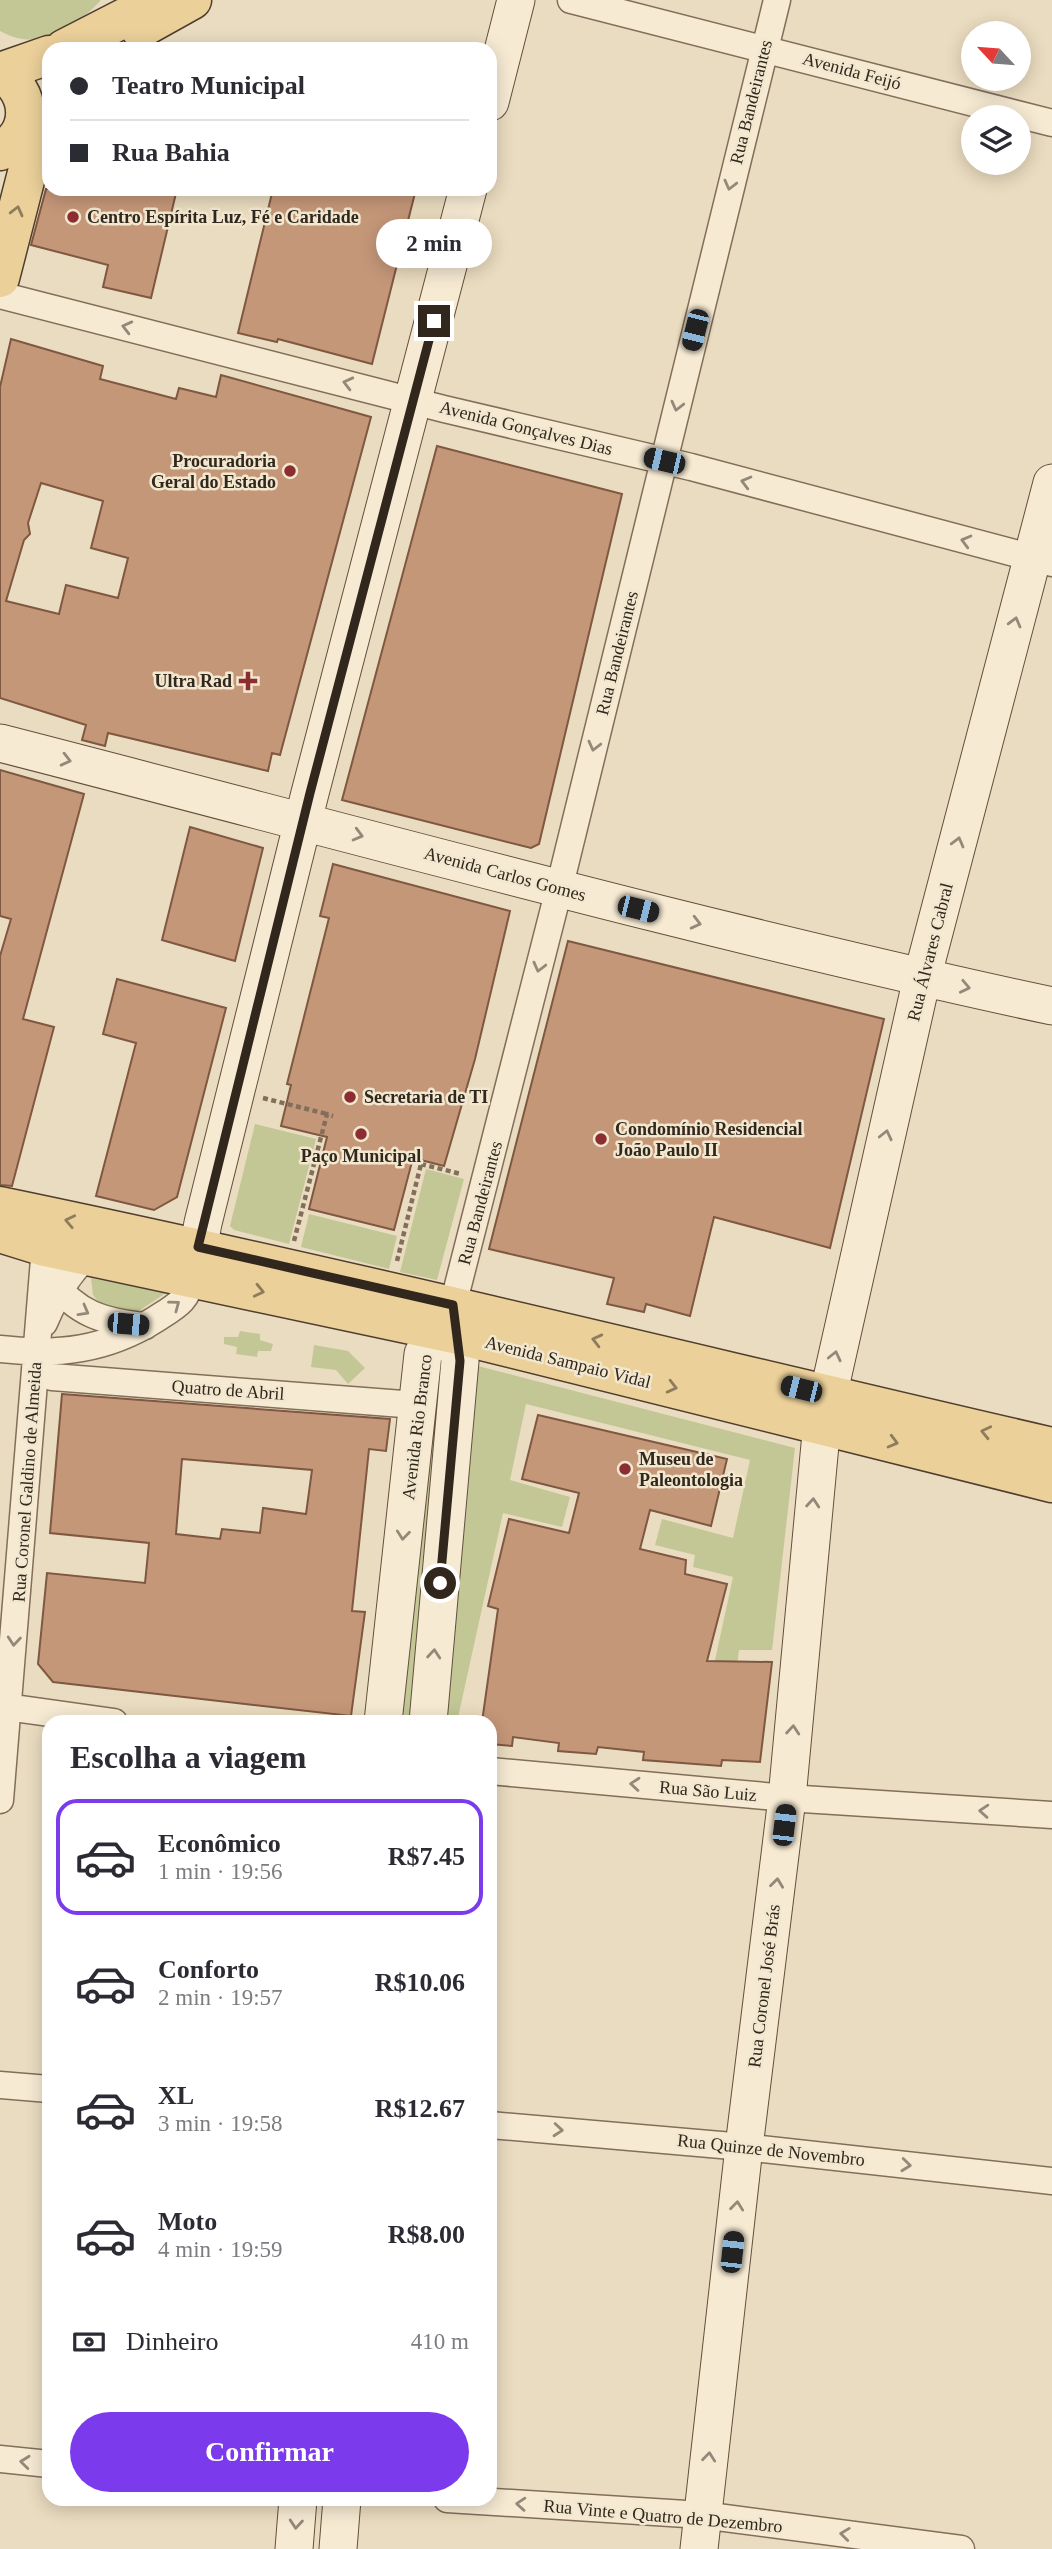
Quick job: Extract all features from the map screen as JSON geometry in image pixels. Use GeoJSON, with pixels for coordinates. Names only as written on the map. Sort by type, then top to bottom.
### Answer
{"type":"FeatureCollection","features":[{"type":"Feature","properties":{"kind":"main road"},"geometry":{"type":"LineString","coordinates":[[78,42],[159,0]]}},
{"type":"Feature","properties":{"kind":"main road"},"geometry":{"type":"LineString","coordinates":[[117,42],[191,0]]}},
{"type":"Feature","properties":{"kind":"main road"},"geometry":{"type":"LineString","coordinates":[[0,72],[42,57]]}},
{"type":"Feature","properties":{"kind":"main road"},"geometry":{"type":"LineString","coordinates":[[0,72],[13,80],[23,94],[30,161],[0,278]]}},
{"type":"Feature","properties":{"kind":"main road","name":"Avenida Sampaio Vidal"},"geometry":{"type":"LineString","coordinates":[[0,1206],[136,1235],[196,1261],[449,1323],[825,1409],[1052,1447]]}},
{"type":"Feature","properties":{"kind":"main road","name":"Avenida Sampaio Vidal"},"geometry":{"type":"LineString","coordinates":[[0,1233],[44,1255],[196,1261]]}},
{"type":"Feature","properties":{"kind":"main road","name":"Avenida Sampaio Vidal"},"geometry":{"type":"LineString","coordinates":[[825,1409],[1052,1483]]}},
{"type":"Feature","properties":{"kind":"street"},"geometry":{"type":"LineString","coordinates":[[497,75],[516,0]]}},
{"type":"Feature","properties":{"kind":"street","name":"Avenida Feijó"},"geometry":{"type":"LineString","coordinates":[[571,0],[1052,123]]}},
{"type":"Feature","properties":{"kind":"street","name":"Rua Bandeirantes"},"geometry":{"type":"LineString","coordinates":[[449,1323],[559,889],[777,0]]}},
{"type":"Feature","properties":{"kind":"street"},"geometry":{"type":"LineString","coordinates":[[0,1349],[37,1344],[74,1351],[105,1344],[145,1325],[188,1295],[303,821],[466,196]]}},
{"type":"Feature","properties":{"kind":"street","name":"Avenida Gonçalves Dias"},"geometry":{"type":"LineString","coordinates":[[0,295],[414,401],[664,461],[1042,561]]}},
{"type":"Feature","properties":{"kind":"street","name":"Rua Álvares Cabral"},"geometry":{"type":"LineString","coordinates":[[825,1409],[922,978],[1042,561],[1052,483]]}},
{"type":"Feature","properties":{"kind":"street","name":"Avenida Carlos Gomes"},"geometry":{"type":"LineString","coordinates":[[0,743],[559,889],[922,978],[1052,1006]]}},
{"type":"Feature","properties":{"kind":"street"},"geometry":{"type":"LineString","coordinates":[[37,1344],[60,1291],[86,1255],[108,1243],[136,1235]]}},
{"type":"Feature","properties":{"kind":"street"},"geometry":{"type":"LineString","coordinates":[[44,1255],[60,1291],[71,1303],[96,1318],[145,1325]]}},
{"type":"Feature","properties":{"kind":"street","name":"Rua Coronel Galdino de Almeida"},"geometry":{"type":"LineString","coordinates":[[0,1800],[5,1706],[44,1255]]}},
{"type":"Feature","properties":{"kind":"street","name":"Avenida Rio Branco"},"geometry":{"type":"LineString","coordinates":[[384,1715],[423,1354],[449,1323]]}},
{"type":"Feature","properties":{"kind":"street","name":"Avenida Rio Branco"},"geometry":{"type":"LineString","coordinates":[[429,1715],[460,1361],[449,1323]]}},
{"type":"Feature","properties":{"kind":"street","name":"Quatro de Abril"},"geometry":{"type":"LineString","coordinates":[[52,1377],[403,1404]]}},
{"type":"Feature","properties":{"kind":"street","name":"Rua Coronel José Brás"},"geometry":{"type":"LineString","coordinates":[[701,2532],[787,1798],[825,1409]]}},
{"type":"Feature","properties":{"kind":"street"},"geometry":{"type":"LineString","coordinates":[[5,1706],[66,1715]]}},
{"type":"Feature","properties":{"kind":"street","name":"Rua São Luiz"},"geometry":{"type":"LineString","coordinates":[[497,1772],[787,1798],[1052,1815]]}},
{"type":"Feature","properties":{"kind":"street"},"geometry":{"type":"LineString","coordinates":[[0,2085],[42,2088]]}},
{"type":"Feature","properties":{"kind":"street","name":"Rua Quinze de Novembro"},"geometry":{"type":"LineString","coordinates":[[497,2125],[744,2147],[1052,2181]]}},
{"type":"Feature","properties":{"kind":"street"},"geometry":{"type":"LineString","coordinates":[[0,2459],[42,2463]]}},
{"type":"Feature","properties":{"kind":"street","name":"Rua Vinte e Quatro de Dezembro"},"geometry":{"type":"LineString","coordinates":[[497,2505],[701,2532],[961,2549]]}},
{"type":"Feature","properties":{"kind":"street"},"geometry":{"type":"LineString","coordinates":[[294,2549],[297,2506]]}},
{"type":"Feature","properties":{"kind":"street"},"geometry":{"type":"LineString","coordinates":[[338,2549],[341,2506]]}},
{"type":"Feature","properties":{"kind":"path"},"geometry":{"type":"LineString","coordinates":[[258,1097],[330,1115],[291,1252]]}},
{"type":"Feature","properties":{"kind":"path"},"geometry":{"type":"LineString","coordinates":[[396,1264],[421,1162],[468,1175]]}},
{"type":"Feature","properties":{"kind":"green space"},"geometry":{"type":"Polygon","coordinates":[[[0,0],[101,0],[67,29],[42,39],[29,40],[0,31],[0,0]]]}},
{"type":"Feature","properties":{"kind":"green space"},"geometry":{"type":"Polygon","coordinates":[[[255,1124],[316,1139],[289,1244],[234,1230],[230,1226],[255,1124]]]}},
{"type":"Feature","properties":{"kind":"green space"},"geometry":{"type":"Polygon","coordinates":[[[426,1169],[464,1179],[437,1280],[400,1272],[426,1169]]]}},
{"type":"Feature","properties":{"kind":"green space"},"geometry":{"type":"Polygon","coordinates":[[[309,1214],[397,1236],[389,1269],[301,1247],[309,1214]]]}},
{"type":"Feature","properties":{"kind":"green space"},"geometry":{"type":"Polygon","coordinates":[[[91,1278],[166,1293],[131,1316],[104,1309],[93,1295],[91,1278]]]}},
{"type":"Feature","properties":{"kind":"green space"},"geometry":{"type":"Polygon","coordinates":[[[240,1331],[260,1334],[260,1340],[273,1344],[271,1351],[258,1351],[257,1357],[236,1354],[237,1347],[224,1344],[224,1337],[238,1337],[240,1331]]]}},
{"type":"Feature","properties":{"kind":"green space"},"geometry":{"type":"Polygon","coordinates":[[[314,1345],[348,1351],[365,1368],[348,1384],[336,1370],[311,1367],[314,1345]]]}},
{"type":"Feature","properties":{"kind":"green space"},"geometry":{"type":"Polygon","coordinates":[[[434,1358],[448,1361],[412,1715],[397,1715],[434,1358]]]}},
{"type":"Feature","properties":{"kind":"green space"},"geometry":{"type":"Polygon","coordinates":[[[474,1365],[795,1448],[772,1650],[739,1650],[737,1667],[714,1665],[733,1577],[693,1567],[695,1555],[655,1545],[662,1519],[733,1538],[750,1460],[526,1404],[510,1480],[570,1497],[562,1527],[503,1513],[459,1715],[447,1715],[474,1365]]]}},
{"type":"Feature","properties":{"kind":"building"},"geometry":{"type":"Polygon","coordinates":[[[44,196],[175,196],[151,298],[103,287],[108,265],[31,245],[44,196]]]}},
{"type":"Feature","properties":{"kind":"building"},"geometry":{"type":"Polygon","coordinates":[[[271,196],[414,196],[372,364],[278,339],[277,342],[238,333],[271,196]]]}},
{"type":"Feature","properties":{"kind":"building"},"geometry":{"type":"Polygon","coordinates":[[[11,339],[103,366],[100,379],[176,399],[179,388],[216,397],[221,375],[371,417],[280,755],[272,753],[268,771],[108,733],[105,746],[82,740],[86,725],[0,698],[0,387],[11,339]],[[41,483],[28,523],[30,534],[24,540],[6,601],[59,614],[66,585],[118,598],[128,558],[91,548],[103,501],[41,483]]]}},
{"type":"Feature","properties":{"kind":"building"},"geometry":{"type":"Polygon","coordinates":[[[437,446],[622,494],[539,844],[531,848],[342,800],[437,446]]]}},
{"type":"Feature","properties":{"kind":"building"},"geometry":{"type":"Polygon","coordinates":[[[0,770],[84,794],[23,1019],[54,1027],[12,1186],[0,1185],[0,956],[11,919],[0,916],[0,770]]]}},
{"type":"Feature","properties":{"kind":"building"},"geometry":{"type":"Polygon","coordinates":[[[190,827],[263,848],[235,961],[162,940],[190,827]]]}},
{"type":"Feature","properties":{"kind":"building"},"geometry":{"type":"Polygon","coordinates":[[[333,864],[510,911],[475,1059],[444,1166],[413,1158],[394,1230],[309,1209],[327,1137],[281,1126],[291,1085],[287,1084],[329,918],[320,916],[333,864]]]}},
{"type":"Feature","properties":{"kind":"building"},"geometry":{"type":"Polygon","coordinates":[[[568,941],[884,1019],[830,1248],[714,1217],[690,1316],[646,1304],[644,1312],[607,1304],[614,1278],[489,1249],[568,941]]]}},
{"type":"Feature","properties":{"kind":"building"},"geometry":{"type":"Polygon","coordinates":[[[117,979],[226,1008],[177,1197],[154,1210],[96,1196],[136,1043],[103,1034],[117,979]]]}},
{"type":"Feature","properties":{"kind":"building"},"geometry":{"type":"Polygon","coordinates":[[[62,1394],[390,1419],[386,1451],[369,1449],[352,1611],[365,1612],[351,1715],[53,1682],[38,1664],[47,1573],[145,1583],[149,1543],[50,1533],[62,1394]],[[182,1459],[176,1534],[220,1539],[222,1529],[260,1533],[263,1508],[306,1514],[312,1470],[182,1459]]]}},
{"type":"Feature","properties":{"kind":"building"},"geometry":{"type":"Polygon","coordinates":[[[538,1415],[727,1459],[711,1526],[650,1510],[640,1549],[686,1560],[685,1574],[727,1584],[707,1661],[772,1662],[760,1762],[722,1760],[721,1766],[643,1760],[644,1752],[598,1747],[596,1754],[558,1751],[559,1743],[513,1737],[512,1746],[497,1745],[497,1715],[483,1715],[498,1609],[488,1606],[509,1519],[569,1533],[579,1493],[522,1479],[538,1415]]]}},
{"type":"Feature","properties":{"kind":"place","name":"Centro Espírita Luz, Fé e Caridade"},"geometry":{"type":"Point","coordinates":[73,217]}},
{"type":"Feature","properties":{"kind":"place","name":"Procuradoria Geral do Estado"},"geometry":{"type":"Point","coordinates":[290,471]}},
{"type":"Feature","properties":{"kind":"place","name":"Ultra Rad"},"geometry":{"type":"Point","coordinates":[248,681]}},
{"type":"Feature","properties":{"kind":"place","name":"Secretaria de TI"},"geometry":{"type":"Point","coordinates":[350,1097]}},
{"type":"Feature","properties":{"kind":"place","name":"Paço Municipal"},"geometry":{"type":"Point","coordinates":[361,1134]}},
{"type":"Feature","properties":{"kind":"place","name":"Condomínio Residencial João Paulo II"},"geometry":{"type":"Point","coordinates":[601,1139]}},
{"type":"Feature","properties":{"kind":"place","name":"Museu de Paleontologia"},"geometry":{"type":"Point","coordinates":[625,1469]}},
{"type":"Feature","properties":{"kind":"route"},"geometry":{"type":"LineString","coordinates":[[434,321],[310,793],[198,1247],[453,1305],[460,1361],[440,1583]]}}]}
